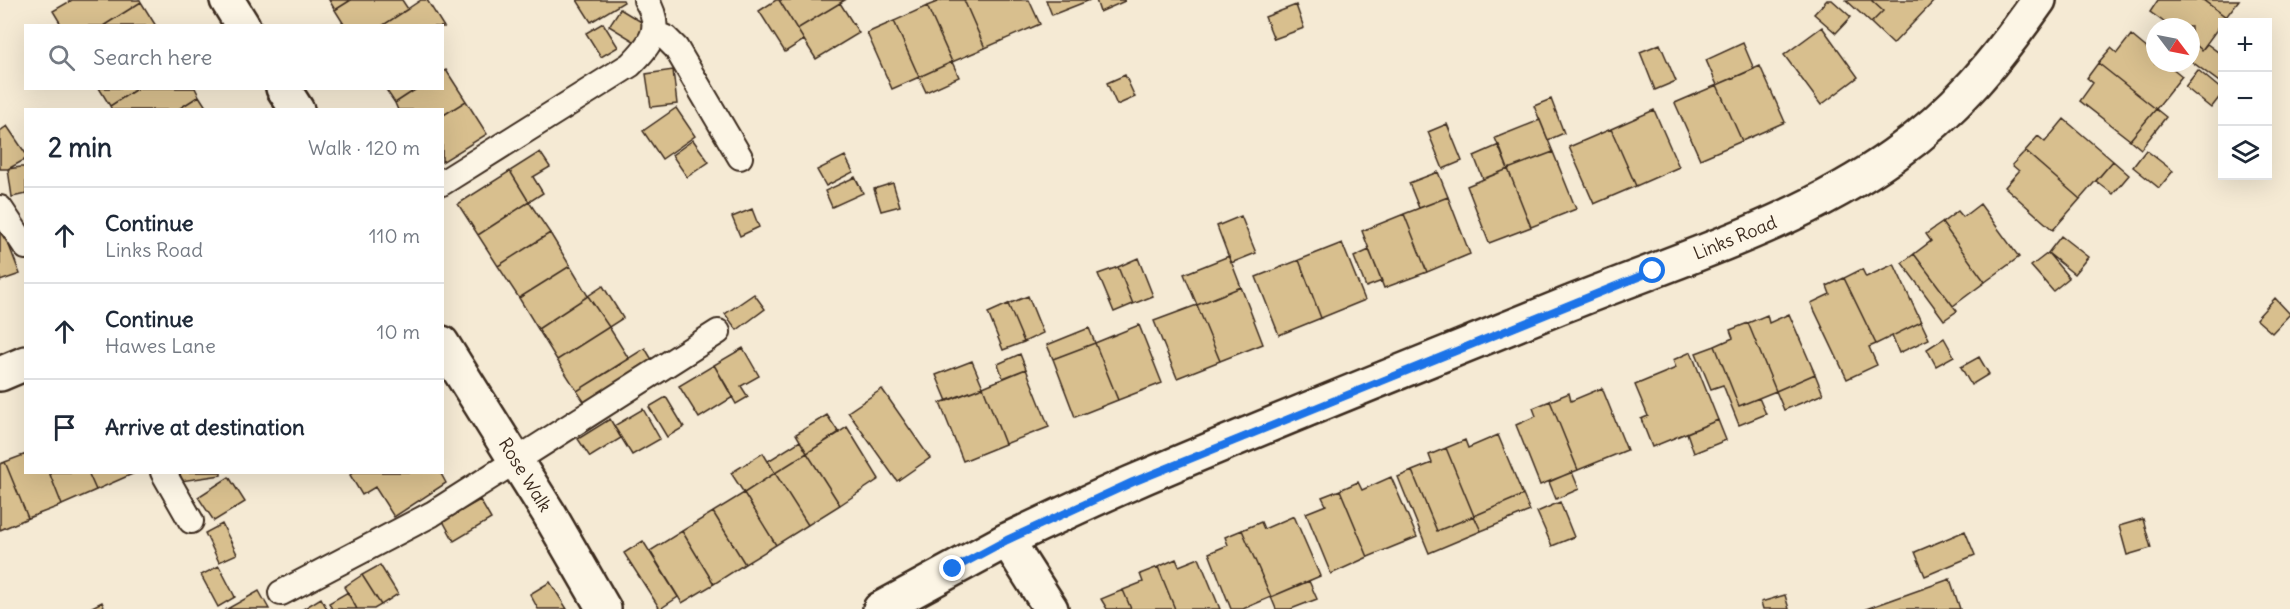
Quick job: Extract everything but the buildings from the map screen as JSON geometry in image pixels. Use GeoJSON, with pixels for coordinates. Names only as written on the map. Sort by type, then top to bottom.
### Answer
{"type":"FeatureCollection","features":[{"type":"Feature","properties":{"kind":"street"},"geometry":{"type":"LineString","coordinates":[[227,0],[242,24]]}},
{"type":"Feature","properties":{"kind":"street","name":"Links Road"},"geometry":{"type":"LineString","coordinates":[[880,609],[1007,540],[1133,482],[1750,232],[1804,208],[1850,183],[1892,156],[1952,108],[2008,45],[2040,0]]}},
{"type":"Feature","properties":{"kind":"street"},"geometry":{"type":"LineString","coordinates":[[284,90],[296,108]]}},
{"type":"Feature","properties":{"kind":"street","name":"Rose Walk"},"geometry":{"type":"LineString","coordinates":[[444,346],[516,460],[604,609]]}},
{"type":"Feature","properties":{"kind":"street"},"geometry":{"type":"LineString","coordinates":[[0,374],[24,364]]}},
{"type":"Feature","properties":{"kind":"street"},"geometry":{"type":"LineString","coordinates":[[1007,540],[1051,609]]}},
{"type":"Feature","properties":{"kind":"lane"},"geometry":{"type":"LineString","coordinates":[[444,182],[630,64],[646,50],[654,33],[656,20],[646,0]]}},
{"type":"Feature","properties":{"kind":"lane"},"geometry":{"type":"LineString","coordinates":[[654,33],[666,38],[676,48],[740,157]]}},
{"type":"Feature","properties":{"kind":"lane"},"geometry":{"type":"LineString","coordinates":[[0,208],[24,244]]}},
{"type":"Feature","properties":{"kind":"lane"},"geometry":{"type":"LineString","coordinates":[[281,593],[432,514],[718,332]]}},
{"type":"Feature","properties":{"kind":"lane"},"geometry":{"type":"LineString","coordinates":[[164,474],[191,521]]}},
{"type":"Feature","properties":{"kind":"route"},"geometry":{"type":"LineString","coordinates":[[953,569],[1007,540],[1133,482],[1653,271]]}}]}
